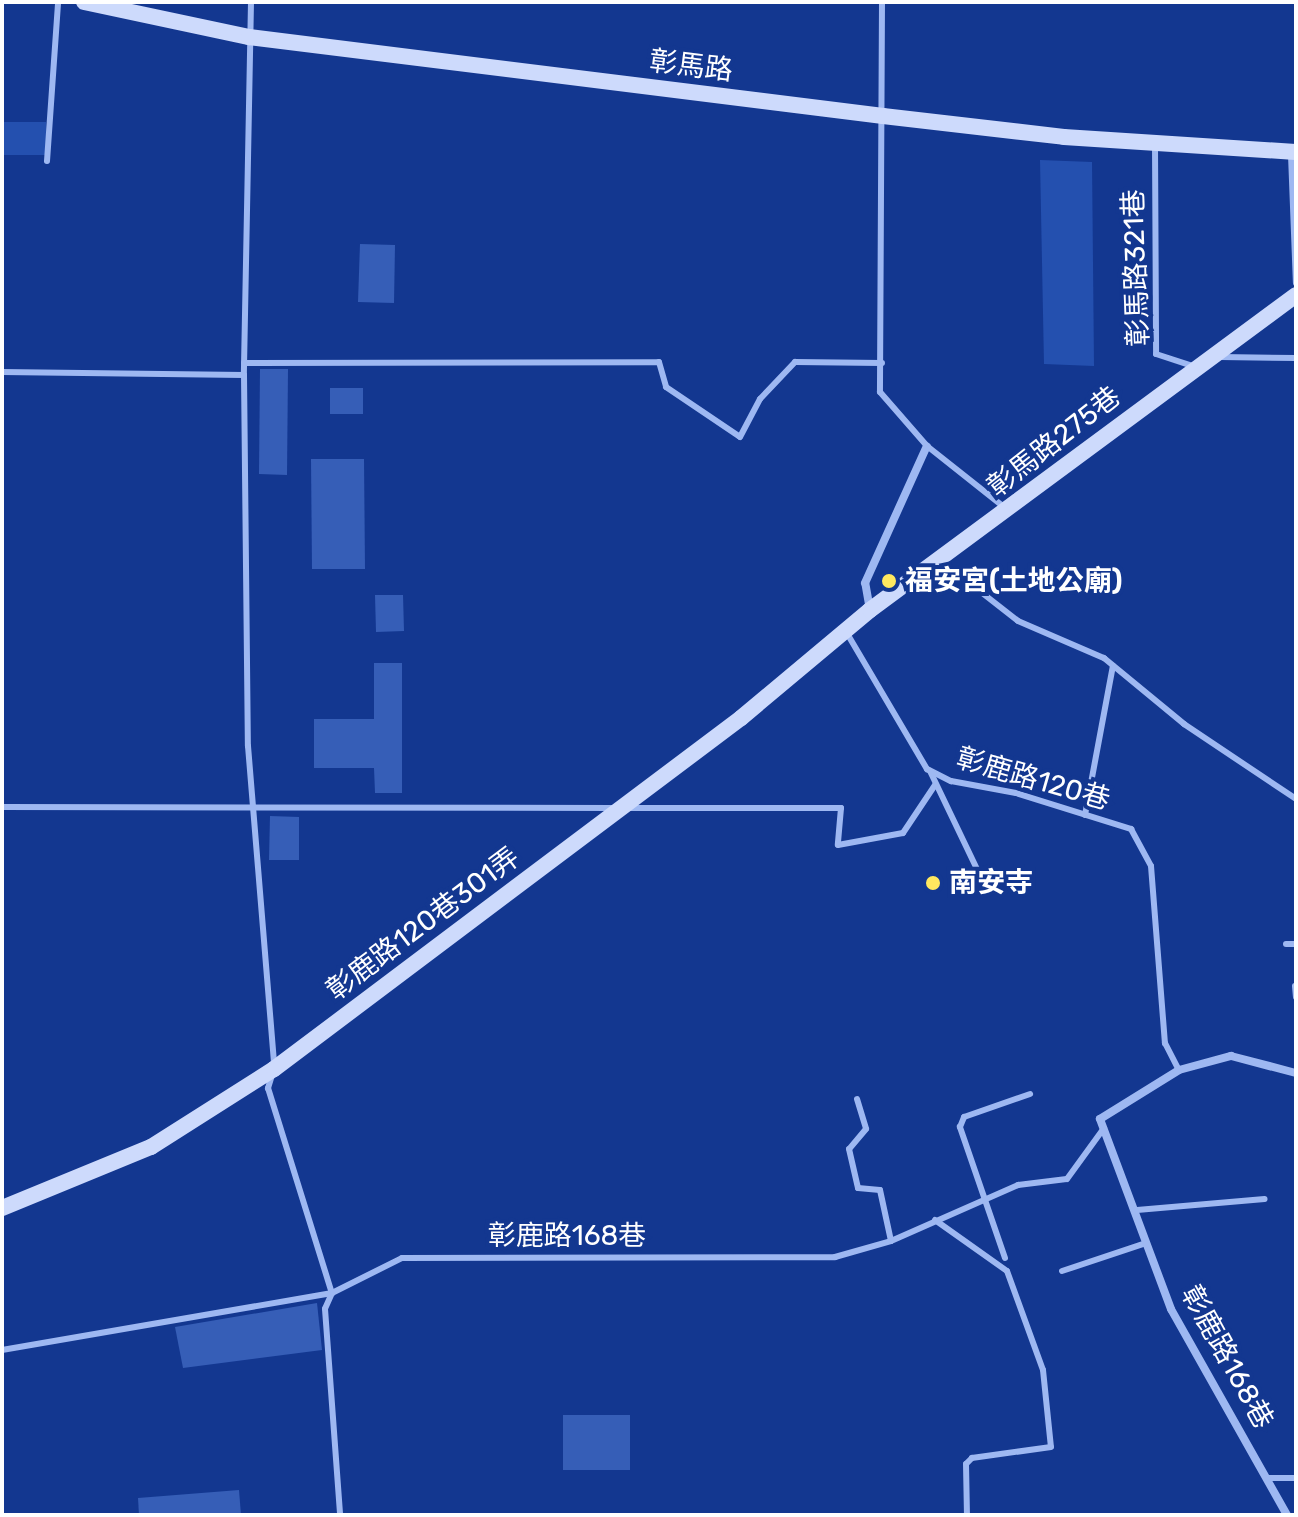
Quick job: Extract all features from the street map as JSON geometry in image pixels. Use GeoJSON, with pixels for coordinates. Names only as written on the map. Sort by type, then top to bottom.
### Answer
{"type":"FeatureCollection","features":[{"type":"Feature","properties":{"kind":"street","name":"彰馬路"},"geometry":{"type":"LineString","coordinates":[[84,2],[249,37],[883,116],[1293,152]]}},
{"type":"Feature","properties":{"kind":"street","name":"彰馬路275巷"},"geometry":{"type":"LineString","coordinates":[[848,635],[870,610],[1009,511],[1195,367],[1296,295]]}},
{"type":"Feature","properties":{"kind":"street"},"geometry":{"type":"LineString","coordinates":[[870,610],[865,583],[927,446]]}},
{"type":"Feature","properties":{"kind":"street","name":"彰鹿路120巷301弄"},"geometry":{"type":"LineString","coordinates":[[2,1208],[151,1147],[274,1069],[848,635]]}},
{"type":"Feature","properties":{"kind":"street"},"geometry":{"type":"LineString","coordinates":[[1102,1123],[1179,1070],[1231,1056],[1296,1073]]}},
{"type":"Feature","properties":{"kind":"street","name":"彰鹿路168巷"},"geometry":{"type":"LineString","coordinates":[[1102,1123],[1137,1210],[1171,1309],[1269,1478],[1287,1515]]}},
{"type":"Feature","properties":{"kind":"lane"},"geometry":{"type":"LineString","coordinates":[[47,161],[58,2]]}},
{"type":"Feature","properties":{"kind":"lane"},"geometry":{"type":"LineString","coordinates":[[251,2],[244,363],[250,811],[274,1069],[268,1088],[332,1293],[325,1309],[340,1515]]}},
{"type":"Feature","properties":{"kind":"lane"},"geometry":{"type":"LineString","coordinates":[[882,2],[880,392],[927,446],[1009,511]]}},
{"type":"Feature","properties":{"kind":"lane","name":"彰馬路321巷"},"geometry":{"type":"LineString","coordinates":[[1155,142],[1156,354],[1195,367]]}},
{"type":"Feature","properties":{"kind":"lane"},"geometry":{"type":"LineString","coordinates":[[1293,152],[1296,283]]}},
{"type":"Feature","properties":{"kind":"lane"},"geometry":{"type":"LineString","coordinates":[[1211,357],[1296,358]]}},
{"type":"Feature","properties":{"kind":"lane"},"geometry":{"type":"LineString","coordinates":[[244,363],[659,362],[666,387],[740,437],[760,399],[795,362],[882,363]]}},
{"type":"Feature","properties":{"kind":"lane"},"geometry":{"type":"LineString","coordinates":[[2,372],[244,375]]}},
{"type":"Feature","properties":{"kind":"lane"},"geometry":{"type":"LineString","coordinates":[[940,560],[1018,621],[1113,666],[1184,724],[1296,799]]}},
{"type":"Feature","properties":{"kind":"lane","name":"彰鹿路120巷"},"geometry":{"type":"LineString","coordinates":[[848,635],[876,690],[930,771],[1131,829],[1145,848],[1165,1043],[1179,1070]]}},
{"type":"Feature","properties":{"kind":"lane"},"geometry":{"type":"LineString","coordinates":[[1085,815],[1113,666]]}},
{"type":"Feature","properties":{"kind":"lane"},"geometry":{"type":"LineString","coordinates":[[930,771],[986,888]]}},
{"type":"Feature","properties":{"kind":"lane"},"geometry":{"type":"LineString","coordinates":[[2,807],[250,811],[841,808],[838,845],[903,833],[935,785]]}},
{"type":"Feature","properties":{"kind":"lane"},"geometry":{"type":"LineString","coordinates":[[1286,944],[1296,944]]}},
{"type":"Feature","properties":{"kind":"lane"},"geometry":{"type":"LineString","coordinates":[[1295,986],[1296,997]]}},
{"type":"Feature","properties":{"kind":"lane"},"geometry":{"type":"LineString","coordinates":[[1005,1258],[961,1121],[1030,1094]]}},
{"type":"Feature","properties":{"kind":"lane"},"geometry":{"type":"LineString","coordinates":[[857,1099],[866,1129],[849,1149],[858,1188],[880,1190],[891,1241]]}},
{"type":"Feature","properties":{"kind":"lane","name":"彰鹿路168巷"},"geometry":{"type":"LineString","coordinates":[[2,1350],[332,1293],[402,1258],[835,1257],[891,1241],[1018,1185],[1067,1179],[1102,1123]]}},
{"type":"Feature","properties":{"kind":"lane"},"geometry":{"type":"LineString","coordinates":[[1137,1210],[1265,1199]]}},
{"type":"Feature","properties":{"kind":"lane"},"geometry":{"type":"LineString","coordinates":[[935,1220],[1007,1271],[1043,1370],[1051,1447],[972,1458],[966,1464],[967,1515]]}},
{"type":"Feature","properties":{"kind":"lane"},"geometry":{"type":"LineString","coordinates":[[1062,1271],[1146,1243]]}},
{"type":"Feature","properties":{"kind":"lane"},"geometry":{"type":"LineString","coordinates":[[1269,1478],[1296,1478]]}},
{"type":"Feature","properties":{"kind":"shaded area"},"geometry":{"type":"Polygon","coordinates":[[[2,122],[46,122],[47,155],[2,155],[2,122]]]}},
{"type":"Feature","properties":{"kind":"shaded area"},"geometry":{"type":"Polygon","coordinates":[[[1040,160],[1092,162],[1094,366],[1044,364],[1040,160]]]}},
{"type":"Feature","properties":{"kind":"building"},"geometry":{"type":"Polygon","coordinates":[[[360,244],[395,245],[394,303],[358,302],[360,244]]]}},
{"type":"Feature","properties":{"kind":"building"},"geometry":{"type":"Polygon","coordinates":[[[260,369],[288,369],[287,475],[259,474],[260,369]]]}},
{"type":"Feature","properties":{"kind":"building"},"geometry":{"type":"Polygon","coordinates":[[[330,388],[363,388],[363,414],[330,414],[330,388]]]}},
{"type":"Feature","properties":{"kind":"building"},"geometry":{"type":"Polygon","coordinates":[[[311,459],[364,459],[365,569],[312,569],[311,459]]]}},
{"type":"Feature","properties":{"kind":"building"},"geometry":{"type":"Polygon","coordinates":[[[375,595],[403,595],[404,631],[376,632],[375,595]]]}},
{"type":"Feature","properties":{"kind":"building"},"geometry":{"type":"Polygon","coordinates":[[[374,663],[402,663],[402,793],[375,793],[374,768],[314,768],[314,719],[374,719],[374,663]]]}},
{"type":"Feature","properties":{"kind":"building"},"geometry":{"type":"Polygon","coordinates":[[[270,816],[299,817],[299,860],[269,860],[270,816]]]}},
{"type":"Feature","properties":{"kind":"building"},"geometry":{"type":"Polygon","coordinates":[[[317,1303],[322,1350],[183,1368],[175,1327],[317,1303]]]}},
{"type":"Feature","properties":{"kind":"building"},"geometry":{"type":"Polygon","coordinates":[[[563,1415],[630,1415],[630,1470],[563,1470],[563,1415]]]}},
{"type":"Feature","properties":{"kind":"building"},"geometry":{"type":"Polygon","coordinates":[[[239,1490],[241,1515],[139,1515],[138,1498],[239,1490]]]}},
{"type":"Feature","properties":{"kind":"place","name":"福安宮(土地公廟)"},"geometry":{"type":"Point","coordinates":[889,581]}},
{"type":"Feature","properties":{"kind":"place","name":"南安寺"},"geometry":{"type":"Point","coordinates":[933,883]}}]}
